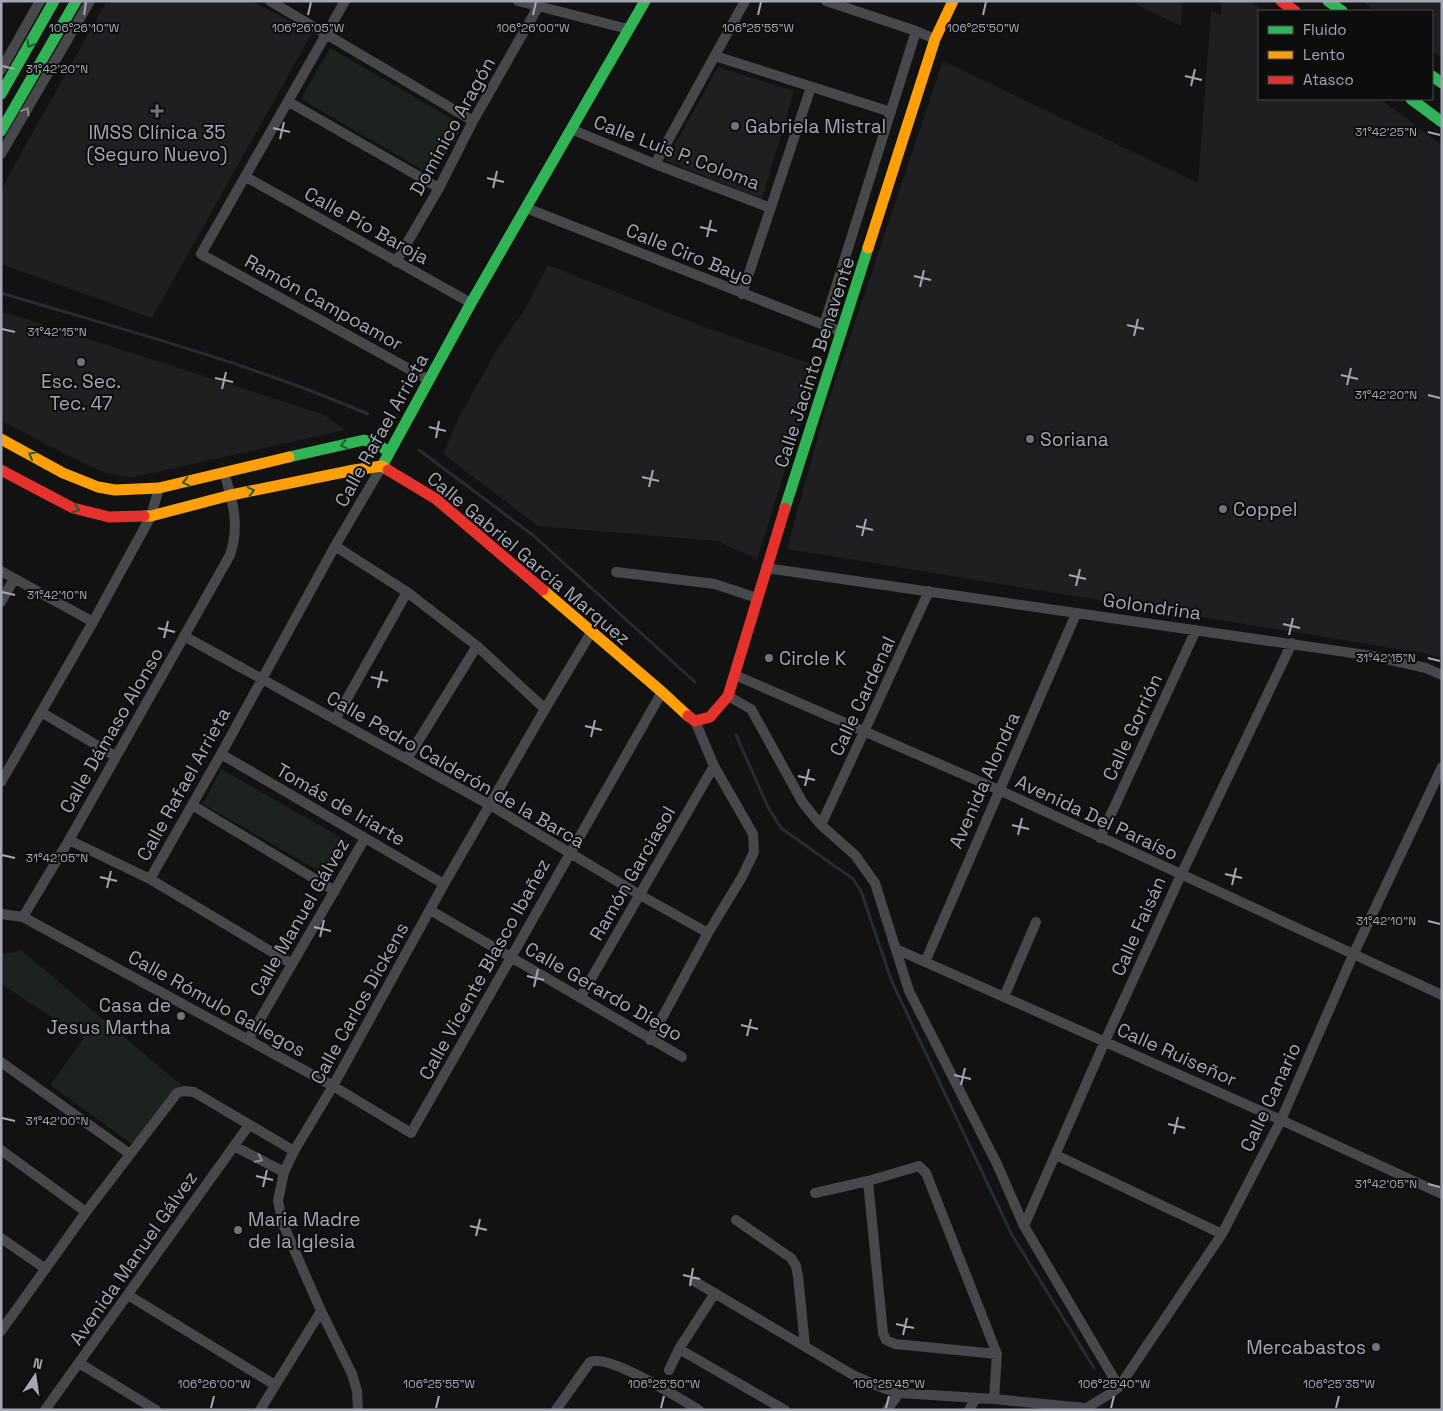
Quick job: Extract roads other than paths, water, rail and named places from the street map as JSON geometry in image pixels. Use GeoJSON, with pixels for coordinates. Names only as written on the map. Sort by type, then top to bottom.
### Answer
{"type":"FeatureCollection","features":[{"type":"Feature","properties":{"kind":"street"},"geometry":{"type":"LineString","coordinates":[[1,70],[5,54],[40,1]]}},
{"type":"Feature","properties":{"kind":"street"},"geometry":{"type":"LineString","coordinates":[[1,94],[54,1]]}},
{"type":"Feature","properties":{"kind":"street"},"geometry":{"type":"LineString","coordinates":[[1,131],[76,1]]}},
{"type":"Feature","properties":{"kind":"street"},"geometry":{"type":"LineString","coordinates":[[1,154],[90,1]]}},
{"type":"Feature","properties":{"kind":"street"},"geometry":{"type":"LineString","coordinates":[[270,1],[473,121]]}},
{"type":"Feature","properties":{"kind":"street"},"geometry":{"type":"LineString","coordinates":[[246,177],[345,1]]}},
{"type":"Feature","properties":{"kind":"street"},"geometry":{"type":"LineString","coordinates":[[518,1],[628,29]]}},
{"type":"Feature","properties":{"kind":"street","name":"Calle Rafael Arrieta"},"geometry":{"type":"LineString","coordinates":[[150,879],[222,754],[335,546],[382,466],[471,303],[645,1]]}},
{"type":"Feature","properties":{"kind":"street"},"geometry":{"type":"LineString","coordinates":[[655,164],[745,1]]}},
{"type":"Feature","properties":{"kind":"street"},"geometry":{"type":"LineString","coordinates":[[826,1],[916,31],[935,40]]}},
{"type":"Feature","properties":{"kind":"street","name":"Calle Jacinto Benavente"},"geometry":{"type":"LineString","coordinates":[[695,721],[710,717],[728,696],[766,568],[935,40],[953,1]]}},
{"type":"Feature","properties":{"kind":"street"},"geometry":{"type":"LineString","coordinates":[[1281,1],[1293,10]]}},
{"type":"Feature","properties":{"kind":"street"},"geometry":{"type":"LineString","coordinates":[[1328,1],[1341,10]]}},
{"type":"Feature","properties":{"kind":"street","name":"Dominico Aragón"},"geometry":{"type":"LineString","coordinates":[[396,262],[439,188],[473,121],[538,7]]}},
{"type":"Feature","properties":{"kind":"street"},"geometry":{"type":"LineString","coordinates":[[824,325],[916,31]]}},
{"type":"Feature","properties":{"kind":"street"},"geometry":{"type":"LineString","coordinates":[[715,56],[891,112]]}},
{"type":"Feature","properties":{"kind":"street"},"geometry":{"type":"LineString","coordinates":[[742,294],[811,87]]}},
{"type":"Feature","properties":{"kind":"street"},"geometry":{"type":"LineString","coordinates":[[1412,100],[1442,122]]}},
{"type":"Feature","properties":{"kind":"street"},"geometry":{"type":"LineString","coordinates":[[289,102],[439,188]]}},
{"type":"Feature","properties":{"kind":"street","name":"Calle Luis P. Coloma"},"geometry":{"type":"LineString","coordinates":[[571,129],[655,164],[771,208]]}},
{"type":"Feature","properties":{"kind":"street","name":"Ramón Campoamor"},"geometry":{"type":"LineString","coordinates":[[246,177],[202,254],[429,380]]}},
{"type":"Feature","properties":{"kind":"street","name":"Calle Pío Baroja"},"geometry":{"type":"LineString","coordinates":[[246,177],[471,303]]}},
{"type":"Feature","properties":{"kind":"street","name":"Calle Ciro Bayo"},"geometry":{"type":"LineString","coordinates":[[526,208],[842,332]]}},
{"type":"Feature","properties":{"kind":"street"},"geometry":{"type":"LineString","coordinates":[[1,438],[63,473],[98,487],[114,490],[159,488],[364,440],[377,444],[389,452]]}},
{"type":"Feature","properties":{"kind":"street"},"geometry":{"type":"LineString","coordinates":[[1,470],[73,508],[109,517],[151,516],[231,495],[382,466]]}},
{"type":"Feature","properties":{"kind":"street","name":"Calle Gabriel García Marquez"},"geometry":{"type":"LineString","coordinates":[[382,466],[436,498],[592,631],[662,692],[683,713],[695,721],[714,766],[753,834],[754,852],[742,877],[708,933]]}},
{"type":"Feature","properties":{"kind":"street","name":"Calle Dámaso Alonso"},"geometry":{"type":"LineString","coordinates":[[23,917],[69,840],[230,555],[236,526],[231,495],[224,473]]}},
{"type":"Feature","properties":{"kind":"street"},"geometry":{"type":"LineString","coordinates":[[1,782],[93,622],[151,516],[159,488]]}},
{"type":"Feature","properties":{"kind":"street"},"geometry":{"type":"LineString","coordinates":[[335,546],[407,592],[477,646],[545,709]]}},
{"type":"Feature","properties":{"kind":"street","name":"Golondrina"},"geometry":{"type":"LineString","coordinates":[[766,568],[1292,644],[1402,662],[1426,668],[1442,675]]}},
{"type":"Feature","properties":{"kind":"street"},"geometry":{"type":"LineString","coordinates":[[1,572],[93,622]]}},
{"type":"Feature","properties":{"kind":"street"},"geometry":{"type":"LineString","coordinates":[[616,572],[715,584],[757,598]]}},
{"type":"Feature","properties":{"kind":"street"},"geometry":{"type":"LineString","coordinates":[[1,602],[14,579]]}},
{"type":"Feature","properties":{"kind":"street","name":"Calle Cardenal"},"geometry":{"type":"LineString","coordinates":[[821,825],[928,591]]}},
{"type":"Feature","properties":{"kind":"street"},"geometry":{"type":"LineString","coordinates":[[335,720],[407,592]]}},
{"type":"Feature","properties":{"kind":"street","name":"Avenida Alondra"},"geometry":{"type":"LineString","coordinates":[[925,962],[1076,614]]}},
{"type":"Feature","properties":{"kind":"street","name":"Calle Gorrión"},"geometry":{"type":"LineString","coordinates":[[1100,838],[1196,630]]}},
{"type":"Feature","properties":{"kind":"street","name":"Calle Carlos Dickens"},"geometry":{"type":"LineString","coordinates":[[358,1410],[357,1391],[352,1374],[321,1311],[283,1224],[278,1200],[284,1172],[444,884],[592,631]]}},
{"type":"Feature","properties":{"kind":"street","name":"Calle Pedro Calderón de la Barca"},"geometry":{"type":"LineString","coordinates":[[184,636],[490,806],[569,854],[708,933]]}},
{"type":"Feature","properties":{"kind":"street","name":"Calle Faisán"},"geometry":{"type":"LineString","coordinates":[[1024,1226],[1180,875],[1292,644]]}},
{"type":"Feature","properties":{"kind":"street"},"geometry":{"type":"LineString","coordinates":[[407,759],[477,646]]}},
{"type":"Feature","properties":{"kind":"street","name":"Avenida Del Paraíso"},"geometry":{"type":"LineString","coordinates":[[735,675],[999,790],[1442,996]]}},
{"type":"Feature","properties":{"kind":"street","name":"Calle Vicente Blasco Ibañez"},"geometry":{"type":"LineString","coordinates":[[411,1133],[662,692]]}},
{"type":"Feature","properties":{"kind":"street"},"geometry":{"type":"LineString","coordinates":[[728,696],[751,709],[803,803],[821,825],[855,855],[875,883],[909,991],[997,1164],[1024,1226],[1119,1387]]}},
{"type":"Feature","properties":{"kind":"street"},"geometry":{"type":"LineString","coordinates":[[41,712],[115,756]]}},
{"type":"Feature","properties":{"kind":"street","name":"Tomás de Iriarte"},"geometry":{"type":"LineString","coordinates":[[222,754],[444,884]]}},
{"type":"Feature","properties":{"kind":"street","name":"Ramón Garciasol"},"geometry":{"type":"LineString","coordinates":[[580,998],[714,766]]}},
{"type":"Feature","properties":{"kind":"street","name":"Calle Canario"},"geometry":{"type":"LineString","coordinates":[[1084,1409],[1119,1387],[1222,1234],[1281,1120],[1354,954],[1442,767]]}},
{"type":"Feature","properties":{"kind":"street"},"geometry":{"type":"LineString","coordinates":[[192,805],[335,890]]}},
{"type":"Feature","properties":{"kind":"street","name":"Calle Manuel Gálvez"},"geometry":{"type":"LineString","coordinates":[[248,1040],[365,838]]}},
{"type":"Feature","properties":{"kind":"street"},"geometry":{"type":"LineString","coordinates":[[69,840],[150,879],[292,964]]}},
{"type":"Feature","properties":{"kind":"street","name":"Calle Gerardo Diego"},"geometry":{"type":"LineString","coordinates":[[430,910],[682,1057]]}},
{"type":"Feature","properties":{"kind":"street","name":"Calle Rómulo Gallegos"},"geometry":{"type":"LineString","coordinates":[[1,914],[23,917],[333,1086],[411,1133]]}},
{"type":"Feature","properties":{"kind":"street"},"geometry":{"type":"LineString","coordinates":[[1004,997],[1036,922]]}},
{"type":"Feature","properties":{"kind":"street"},"geometry":{"type":"LineString","coordinates":[[650,1040],[708,933]]}},
{"type":"Feature","properties":{"kind":"street","name":"Calle Ruiseñor"},"geometry":{"type":"LineString","coordinates":[[896,949],[1105,1041],[1442,1194]]}},
{"type":"Feature","properties":{"kind":"street"},"geometry":{"type":"LineString","coordinates":[[1,1062],[130,1154]]}},
{"type":"Feature","properties":{"kind":"street"},"geometry":{"type":"LineString","coordinates":[[2,1329],[86,1212],[174,1096],[184,1091],[194,1092],[294,1151]]}},
{"type":"Feature","properties":{"kind":"street","name":"Avenida Manuel Gálvez"},"geometry":{"type":"LineString","coordinates":[[45,1410],[248,1124]]}},
{"type":"Feature","properties":{"kind":"street"},"geometry":{"type":"LineString","coordinates":[[234,1146],[284,1172]]}},
{"type":"Feature","properties":{"kind":"street"},"geometry":{"type":"LineString","coordinates":[[1,1150],[86,1212]]}},
{"type":"Feature","properties":{"kind":"street"},"geometry":{"type":"LineString","coordinates":[[1056,1155],[1222,1234]]}},
{"type":"Feature","properties":{"kind":"street"},"geometry":{"type":"LineString","coordinates":[[815,1193],[868,1181],[919,1166],[926,1172],[997,1354],[994,1399]]}},
{"type":"Feature","properties":{"kind":"street"},"geometry":{"type":"LineString","coordinates":[[868,1181],[883,1333],[886,1340],[895,1344],[997,1354]]}},
{"type":"Feature","properties":{"kind":"street"},"geometry":{"type":"LineString","coordinates":[[736,1220],[791,1258],[796,1266],[805,1346]]}},
{"type":"Feature","properties":{"kind":"street"},"geometry":{"type":"LineString","coordinates":[[1,1238],[46,1270]]}},
{"type":"Feature","properties":{"kind":"street"},"geometry":{"type":"LineString","coordinates":[[694,1280],[868,1383],[899,1393],[994,1399],[1084,1409]]}},
{"type":"Feature","properties":{"kind":"street"},"geometry":{"type":"LineString","coordinates":[[669,1370],[679,1349],[715,1293]]}},
{"type":"Feature","properties":{"kind":"street"},"geometry":{"type":"LineString","coordinates":[[128,1295],[275,1385]]}},
{"type":"Feature","properties":{"kind":"street"},"geometry":{"type":"LineString","coordinates":[[260,1410],[321,1311]]}},
{"type":"Feature","properties":{"kind":"street"},"geometry":{"type":"LineString","coordinates":[[679,1349],[785,1410]]}},
{"type":"Feature","properties":{"kind":"street"},"geometry":{"type":"LineString","coordinates":[[556,1410],[590,1362],[594,1360],[626,1369],[699,1410]]}},
{"type":"Feature","properties":{"kind":"street"},"geometry":{"type":"LineString","coordinates":[[79,1364],[156,1410]]}},
{"type":"Feature","properties":{"kind":"street"},"geometry":{"type":"LineString","coordinates":[[887,1410],[899,1393]]}},
{"type":"Feature","properties":{"kind":"street"},"geometry":{"type":"LineString","coordinates":[[969,1410],[976,1398]]}},
{"type":"Feature","properties":{"kind":"waterway"},"geometry":{"type":"LineString","coordinates":[[1,293],[232,363],[368,414]]}},
{"type":"Feature","properties":{"kind":"waterway"},"geometry":{"type":"LineString","coordinates":[[419,450],[534,536],[695,682]]}},
{"type":"Feature","properties":{"kind":"waterway"},"geometry":{"type":"LineString","coordinates":[[736,735],[768,807],[781,828],[853,879],[861,891],[892,982],[1012,1235],[1094,1368]]}},
{"type":"Feature","properties":{"kind":"place","name":"IMSS Clínica 35 (Seguro Nuevo)"},"geometry":{"type":"Point","coordinates":[157,111]}},
{"type":"Feature","properties":{"kind":"place","name":"Gabriela Mistral"},"geometry":{"type":"Point","coordinates":[735,126]}},
{"type":"Feature","properties":{"kind":"place","name":"Esc. Sec. Tec. 47"},"geometry":{"type":"Point","coordinates":[81,362]}},
{"type":"Feature","properties":{"kind":"place","name":"Soriana"},"geometry":{"type":"Point","coordinates":[1030,439]}},
{"type":"Feature","properties":{"kind":"place","name":"Coppel"},"geometry":{"type":"Point","coordinates":[1223,509]}},
{"type":"Feature","properties":{"kind":"place","name":"Circle K"},"geometry":{"type":"Point","coordinates":[769,658]}},
{"type":"Feature","properties":{"kind":"place","name":"Casa de Jesus Martha"},"geometry":{"type":"Point","coordinates":[181,1016]}},
{"type":"Feature","properties":{"kind":"place","name":"Maria Madre de la Iglesia"},"geometry":{"type":"Point","coordinates":[238,1230]}},
{"type":"Feature","properties":{"kind":"place","name":"Mercabastos"},"geometry":{"type":"Point","coordinates":[1376,1347]}}]}
